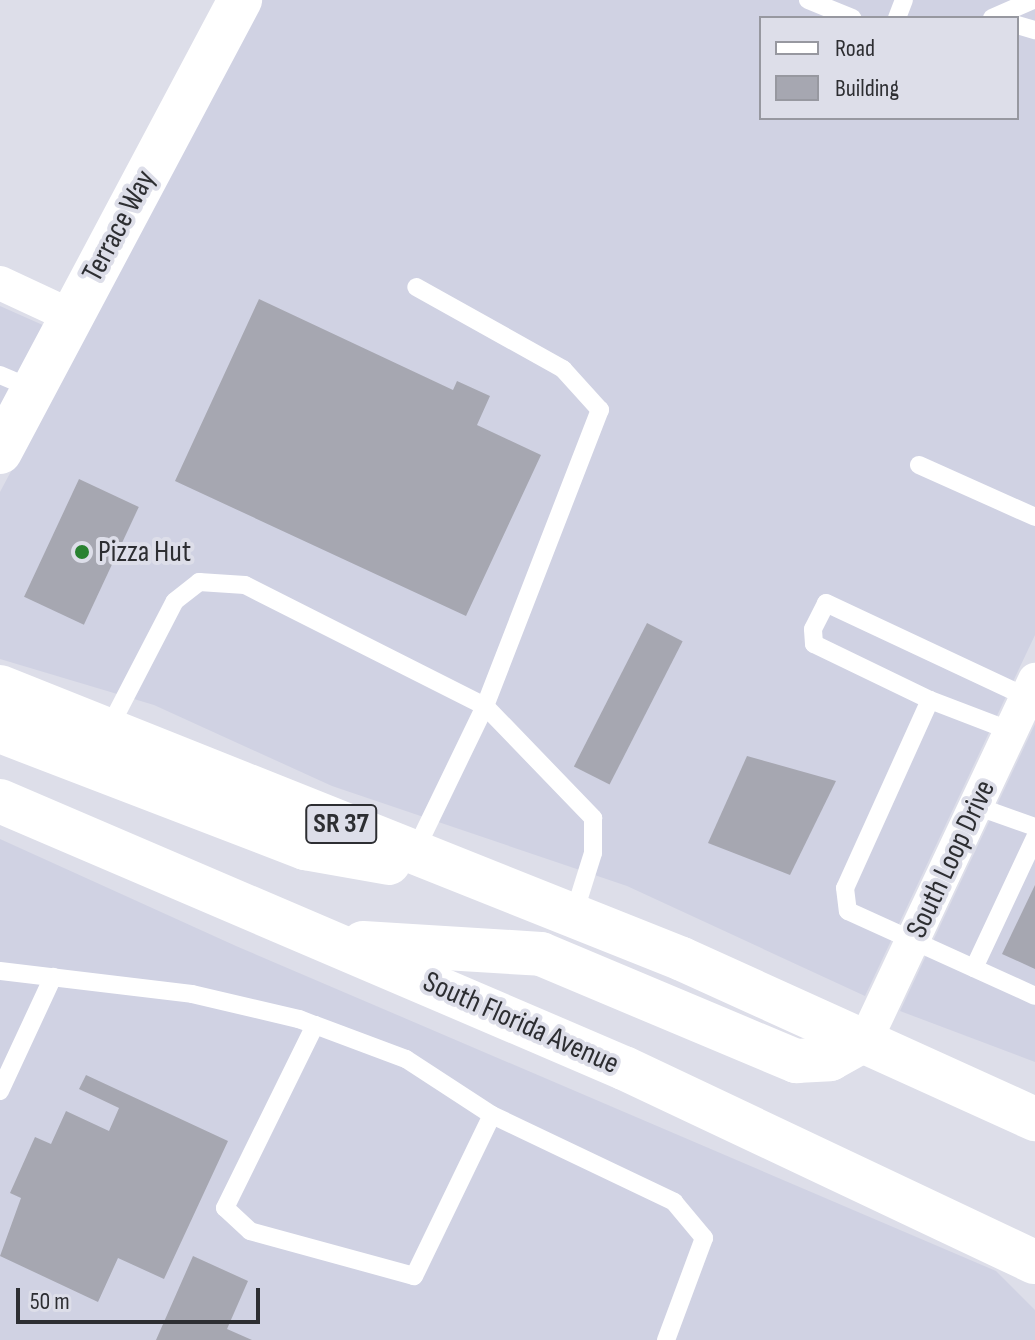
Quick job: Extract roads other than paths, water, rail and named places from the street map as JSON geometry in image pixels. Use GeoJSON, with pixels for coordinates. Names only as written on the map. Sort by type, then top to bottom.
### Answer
{"type":"FeatureCollection","features":[{"type":"Feature","properties":{"kind":"main road","name":"Terrace Way"},"geometry":{"type":"LineString","coordinates":[[0,452],[16,382],[71,316],[240,0]]}},
{"type":"Feature","properties":{"kind":"main road","name":"SR 37"},"geometry":{"type":"LineString","coordinates":[[0,687],[573,917],[866,1039],[1035,1119]]}},
{"type":"Feature","properties":{"kind":"main road"},"geometry":{"type":"LineString","coordinates":[[0,731],[305,848],[467,874]]}},
{"type":"Feature","properties":{"kind":"main road","name":"South Florida Avenue"},"geometry":{"type":"LineString","coordinates":[[0,801],[333,941],[1035,1262]]}},
{"type":"Feature","properties":{"kind":"main road"},"geometry":{"type":"LineString","coordinates":[[333,941],[541,954],[796,1061],[830,1059],[866,1039]]}},
{"type":"Feature","properties":{"kind":"street"},"geometry":{"type":"LineString","coordinates":[[0,283],[71,316]]}},
{"type":"Feature","properties":{"kind":"street","name":"South Loop Drive"},"geometry":{"type":"LineString","coordinates":[[866,1039],[1031,688]]}},
{"type":"Feature","properties":{"kind":"lane"},"geometry":{"type":"LineString","coordinates":[[808,0],[847,16]]}},
{"type":"Feature","properties":{"kind":"lane"},"geometry":{"type":"LineString","coordinates":[[997,16],[1033,0]]}},
{"type":"Feature","properties":{"kind":"lane"},"geometry":{"type":"LineString","coordinates":[[414,853],[485,706],[600,410],[563,369],[416,287]]}},
{"type":"Feature","properties":{"kind":"lane"},"geometry":{"type":"LineString","coordinates":[[919,465],[1035,517]]}},
{"type":"Feature","properties":{"kind":"lane"},"geometry":{"type":"LineString","coordinates":[[108,730],[175,601],[199,582],[245,585],[485,706],[593,818],[593,853],[573,917]]}},
{"type":"Feature","properties":{"kind":"lane"},"geometry":{"type":"LineString","coordinates":[[1011,731],[930,700],[814,644],[813,629],[826,603],[1031,688]]}},
{"type":"Feature","properties":{"kind":"lane"},"geometry":{"type":"LineString","coordinates":[[930,700],[845,888],[848,911],[1035,996]]}},
{"type":"Feature","properties":{"kind":"lane"},"geometry":{"type":"LineString","coordinates":[[976,806],[1035,827]]}},
{"type":"Feature","properties":{"kind":"lane"},"geometry":{"type":"LineString","coordinates":[[974,968],[1035,838]]}},
{"type":"Feature","properties":{"kind":"lane"},"geometry":{"type":"LineString","coordinates":[[0,971],[192,994],[315,1025],[406,1059],[492,1115],[674,1202],[704,1238],[666,1340]]}},
{"type":"Feature","properties":{"kind":"lane"},"geometry":{"type":"LineString","coordinates":[[0,1091],[53,977]]}},
{"type":"Feature","properties":{"kind":"lane"},"geometry":{"type":"LineString","coordinates":[[315,1025],[225,1208],[250,1231],[414,1276],[492,1115]]}},
{"type":"Feature","properties":{"kind":"place","name":"Pizza Hut"},"geometry":{"type":"Point","coordinates":[82,552]}}]}
